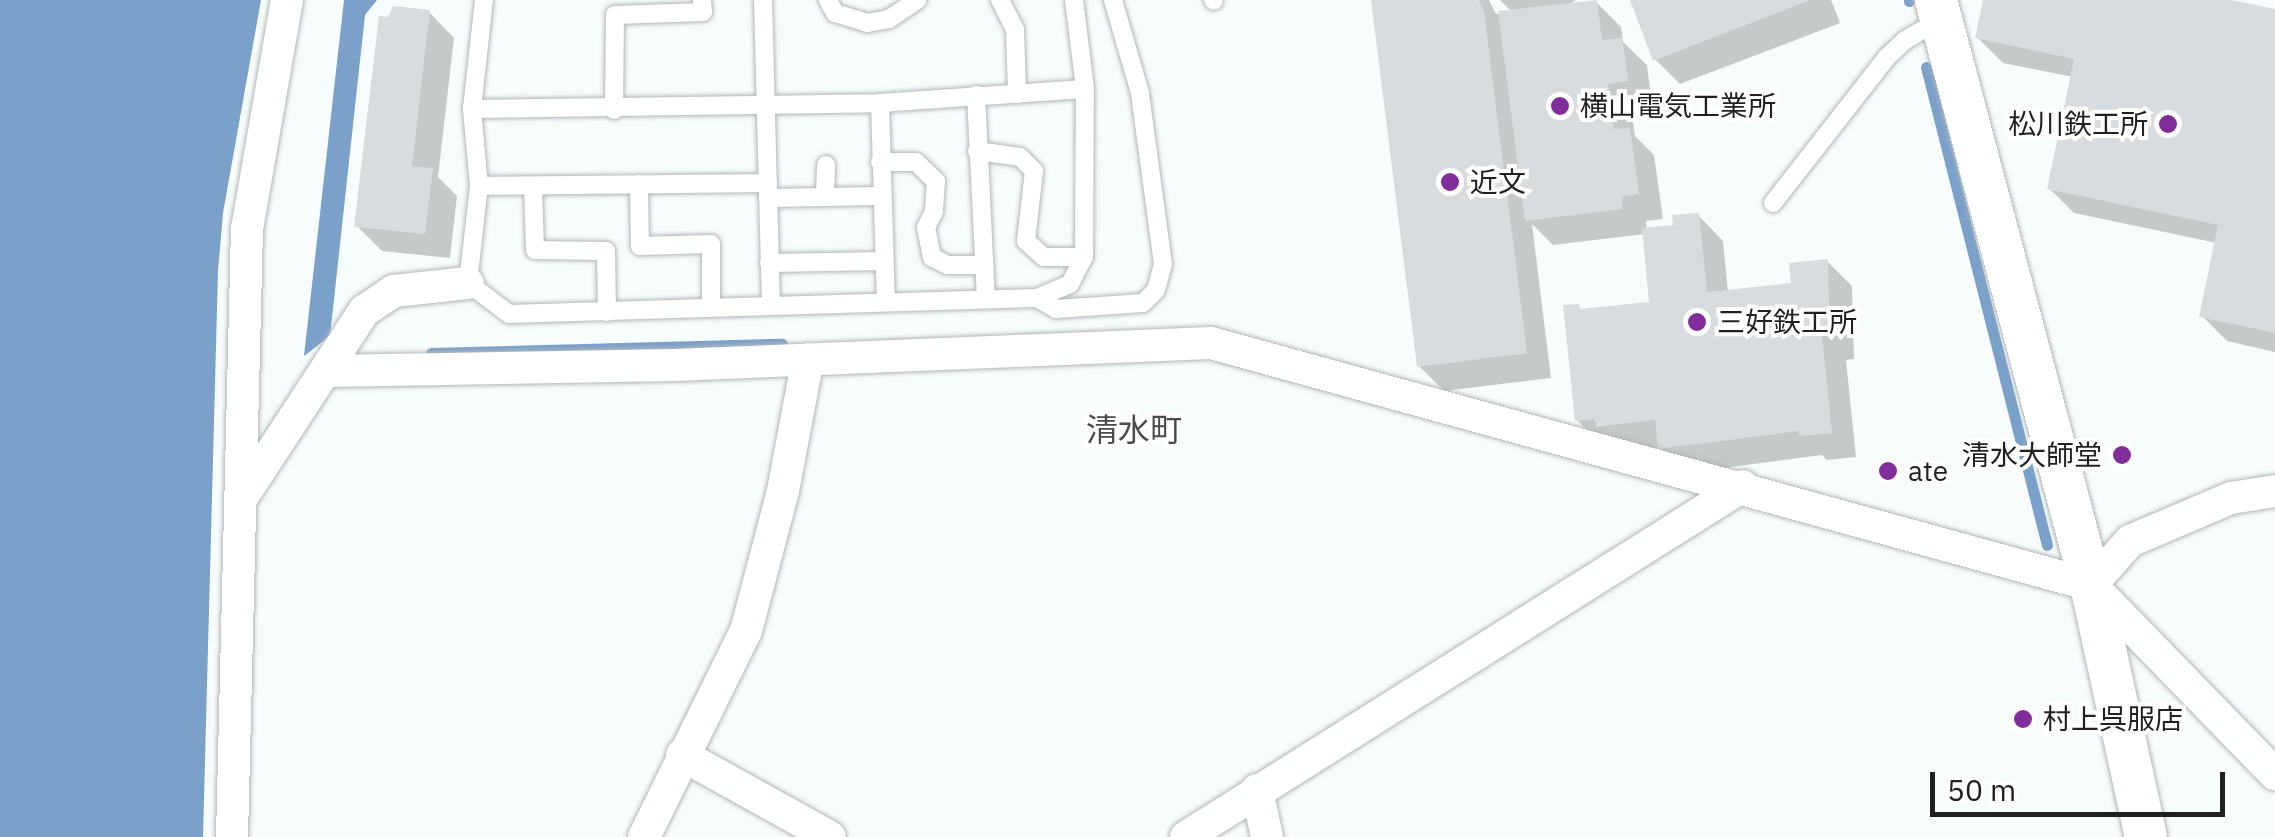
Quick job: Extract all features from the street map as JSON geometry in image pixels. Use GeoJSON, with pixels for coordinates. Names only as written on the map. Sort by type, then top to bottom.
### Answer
{"type":"FeatureCollection","features":[{"type":"Feature","properties":{"kind":"street"},"geometry":{"type":"LineString","coordinates":[[232,837],[247,229],[287,0]]}},
{"type":"Feature","properties":{"kind":"street"},"geometry":{"type":"LineString","coordinates":[[1939,10],[2091,585],[2146,837]]}},
{"type":"Feature","properties":{"kind":"street"},"geometry":{"type":"LineString","coordinates":[[241,499],[364,310],[394,291],[468,283]]}},
{"type":"Feature","properties":{"kind":"street"},"geometry":{"type":"LineString","coordinates":[[327,371],[808,359],[1212,343],[1743,486],[2091,585],[2275,774]]}},
{"type":"Feature","properties":{"kind":"street"},"geometry":{"type":"LineString","coordinates":[[644,837],[746,631],[784,491],[808,359]]}},
{"type":"Feature","properties":{"kind":"street"},"geometry":{"type":"LineString","coordinates":[[1186,837],[1743,486]]}},
{"type":"Feature","properties":{"kind":"street"},"geometry":{"type":"LineString","coordinates":[[2091,585],[2130,542],[2231,498],[2275,491]]}},
{"type":"Feature","properties":{"kind":"street"},"geometry":{"type":"LineString","coordinates":[[682,755],[830,837]]}},
{"type":"Feature","properties":{"kind":"street"},"geometry":{"type":"LineString","coordinates":[[1257,790],[1266,837]]}},
{"type":"Feature","properties":{"kind":"lane"},"geometry":{"type":"LineString","coordinates":[[484,0],[472,109],[478,186],[468,283],[508,314],[1036,298],[1070,284],[1084,257],[1085,90],[1074,0]]}},
{"type":"Feature","properties":{"kind":"lane"},"geometry":{"type":"LineString","coordinates":[[614,110],[615,15],[702,12],[702,0]]}},
{"type":"Feature","properties":{"kind":"lane"},"geometry":{"type":"LineString","coordinates":[[763,0],[771,305]]}},
{"type":"Feature","properties":{"kind":"lane"},"geometry":{"type":"LineString","coordinates":[[828,0],[836,14],[867,22],[889,19],[916,0]]}},
{"type":"Feature","properties":{"kind":"lane"},"geometry":{"type":"LineString","coordinates":[[1000,0],[1015,29],[1017,94]]}},
{"type":"Feature","properties":{"kind":"lane"},"geometry":{"type":"LineString","coordinates":[[1036,298],[1056,309],[1143,303],[1156,290],[1163,264],[1140,94],[1113,0]]}},
{"type":"Feature","properties":{"kind":"lane"},"geometry":{"type":"LineString","coordinates":[[1773,203],[1887,57],[1939,10]]}},
{"type":"Feature","properties":{"kind":"lane"},"geometry":{"type":"LineString","coordinates":[[472,109],[614,110],[880,103],[1085,90]]}},
{"type":"Feature","properties":{"kind":"lane"},"geometry":{"type":"LineString","coordinates":[[976,96],[986,299]]}},
{"type":"Feature","properties":{"kind":"lane"},"geometry":{"type":"LineString","coordinates":[[880,103],[886,301]]}},
{"type":"Feature","properties":{"kind":"lane"},"geometry":{"type":"LineString","coordinates":[[978,151],[1009,153],[1034,172],[1036,186],[1026,241],[1044,258],[1084,257]]}},
{"type":"Feature","properties":{"kind":"lane"},"geometry":{"type":"LineString","coordinates":[[880,162],[916,162],[936,181],[934,212],[926,226],[932,258],[947,265],[982,265]]}},
{"type":"Feature","properties":{"kind":"lane"},"geometry":{"type":"LineString","coordinates":[[825,196],[826,165]]}},
{"type":"Feature","properties":{"kind":"lane"},"geometry":{"type":"LineString","coordinates":[[478,186],[639,184],[880,196]]}},
{"type":"Feature","properties":{"kind":"lane"},"geometry":{"type":"LineString","coordinates":[[639,184],[640,246],[711,244],[711,307]]}},
{"type":"Feature","properties":{"kind":"lane"},"geometry":{"type":"LineString","coordinates":[[533,186],[535,250],[606,251],[607,312]]}},
{"type":"Feature","properties":{"kind":"lane"},"geometry":{"type":"LineString","coordinates":[[769,263],[884,261]]}},
{"type":"Feature","properties":{"kind":"water"},"geometry":{"type":"Polygon","coordinates":[[[0,0],[261,0],[223,213],[218,271],[203,837],[0,837],[0,0]]]}},
{"type":"Feature","properties":{"kind":"water"},"geometry":{"type":"Polygon","coordinates":[[[344,0],[377,0],[365,15],[330,336],[304,356],[344,0]]]}},
{"type":"Feature","properties":{"kind":"building","name":"近文"},"geometry":{"type":"Polygon","coordinates":[[[1371,0],[1479,0],[1484,11],[1527,353],[1417,367],[1371,0]]]}},
{"type":"Feature","properties":{"kind":"building","name":"横山電気工業所"},"geometry":{"type":"Polygon","coordinates":[[[1597,0],[1602,40],[1622,38],[1628,81],[1608,84],[1614,129],[1630,128],[1639,194],[1622,196],[1623,209],[1525,221],[1498,11],[1597,0]]]}},
{"type":"Feature","properties":{"kind":"building"},"geometry":{"type":"Polygon","coordinates":[[[1630,0],[1810,0],[1653,61],[1630,0]]]}},
{"type":"Feature","properties":{"kind":"building","name":"松川鉄工所"},"geometry":{"type":"Polygon","coordinates":[[[1983,0],[2232,0],[2275,9],[2275,333],[2199,317],[2218,225],[2047,189],[2074,59],[1975,38],[1983,0]]]}},
{"type":"Feature","properties":{"kind":"building"},"geometry":{"type":"Polygon","coordinates":[[[393,6],[430,10],[412,166],[433,168],[425,234],[354,227],[379,16],[388,17],[393,6]]]}},
{"type":"Feature","properties":{"kind":"building","name":"三好鉄工所"},"geometry":{"type":"Polygon","coordinates":[[[1699,213],[1707,292],[1791,283],[1789,263],[1828,259],[1830,335],[1822,335],[1832,433],[1799,436],[1799,431],[1658,449],[1655,420],[1596,427],[1595,419],[1575,421],[1563,305],[1579,304],[1580,309],[1649,302],[1642,228],[1673,225],[1672,215],[1699,213]]]}},
{"type":"Feature","properties":{"kind":"waterway"},"geometry":{"type":"LineString","coordinates":[[1926,67],[2047,545]]}},
{"type":"Feature","properties":{"kind":"waterway"},"geometry":{"type":"LineString","coordinates":[[431,353],[782,344]]}},
{"type":"Feature","properties":{"kind":"place","name":"横山電気工業所"},"geometry":{"type":"Point","coordinates":[1560,106]}},
{"type":"Feature","properties":{"kind":"place","name":"松川鉄工所"},"geometry":{"type":"Point","coordinates":[2168,124]}},
{"type":"Feature","properties":{"kind":"place","name":"近文"},"geometry":{"type":"Point","coordinates":[1450,182]}},
{"type":"Feature","properties":{"kind":"place","name":"三好鉄工所"},"geometry":{"type":"Point","coordinates":[1697,322]}},
{"type":"Feature","properties":{"kind":"place","name":"清水大師堂"},"geometry":{"type":"Point","coordinates":[2122,455]}},
{"type":"Feature","properties":{"kind":"place","name":"ate"},"geometry":{"type":"Point","coordinates":[1888,471]}},
{"type":"Feature","properties":{"kind":"place","name":"村上呉服店"},"geometry":{"type":"Point","coordinates":[2023,719]}},
{"type":"Feature","properties":{"kind":"district","name":"清水町"},"geometry":{"type":"Point","coordinates":[1134,429]}}]}
